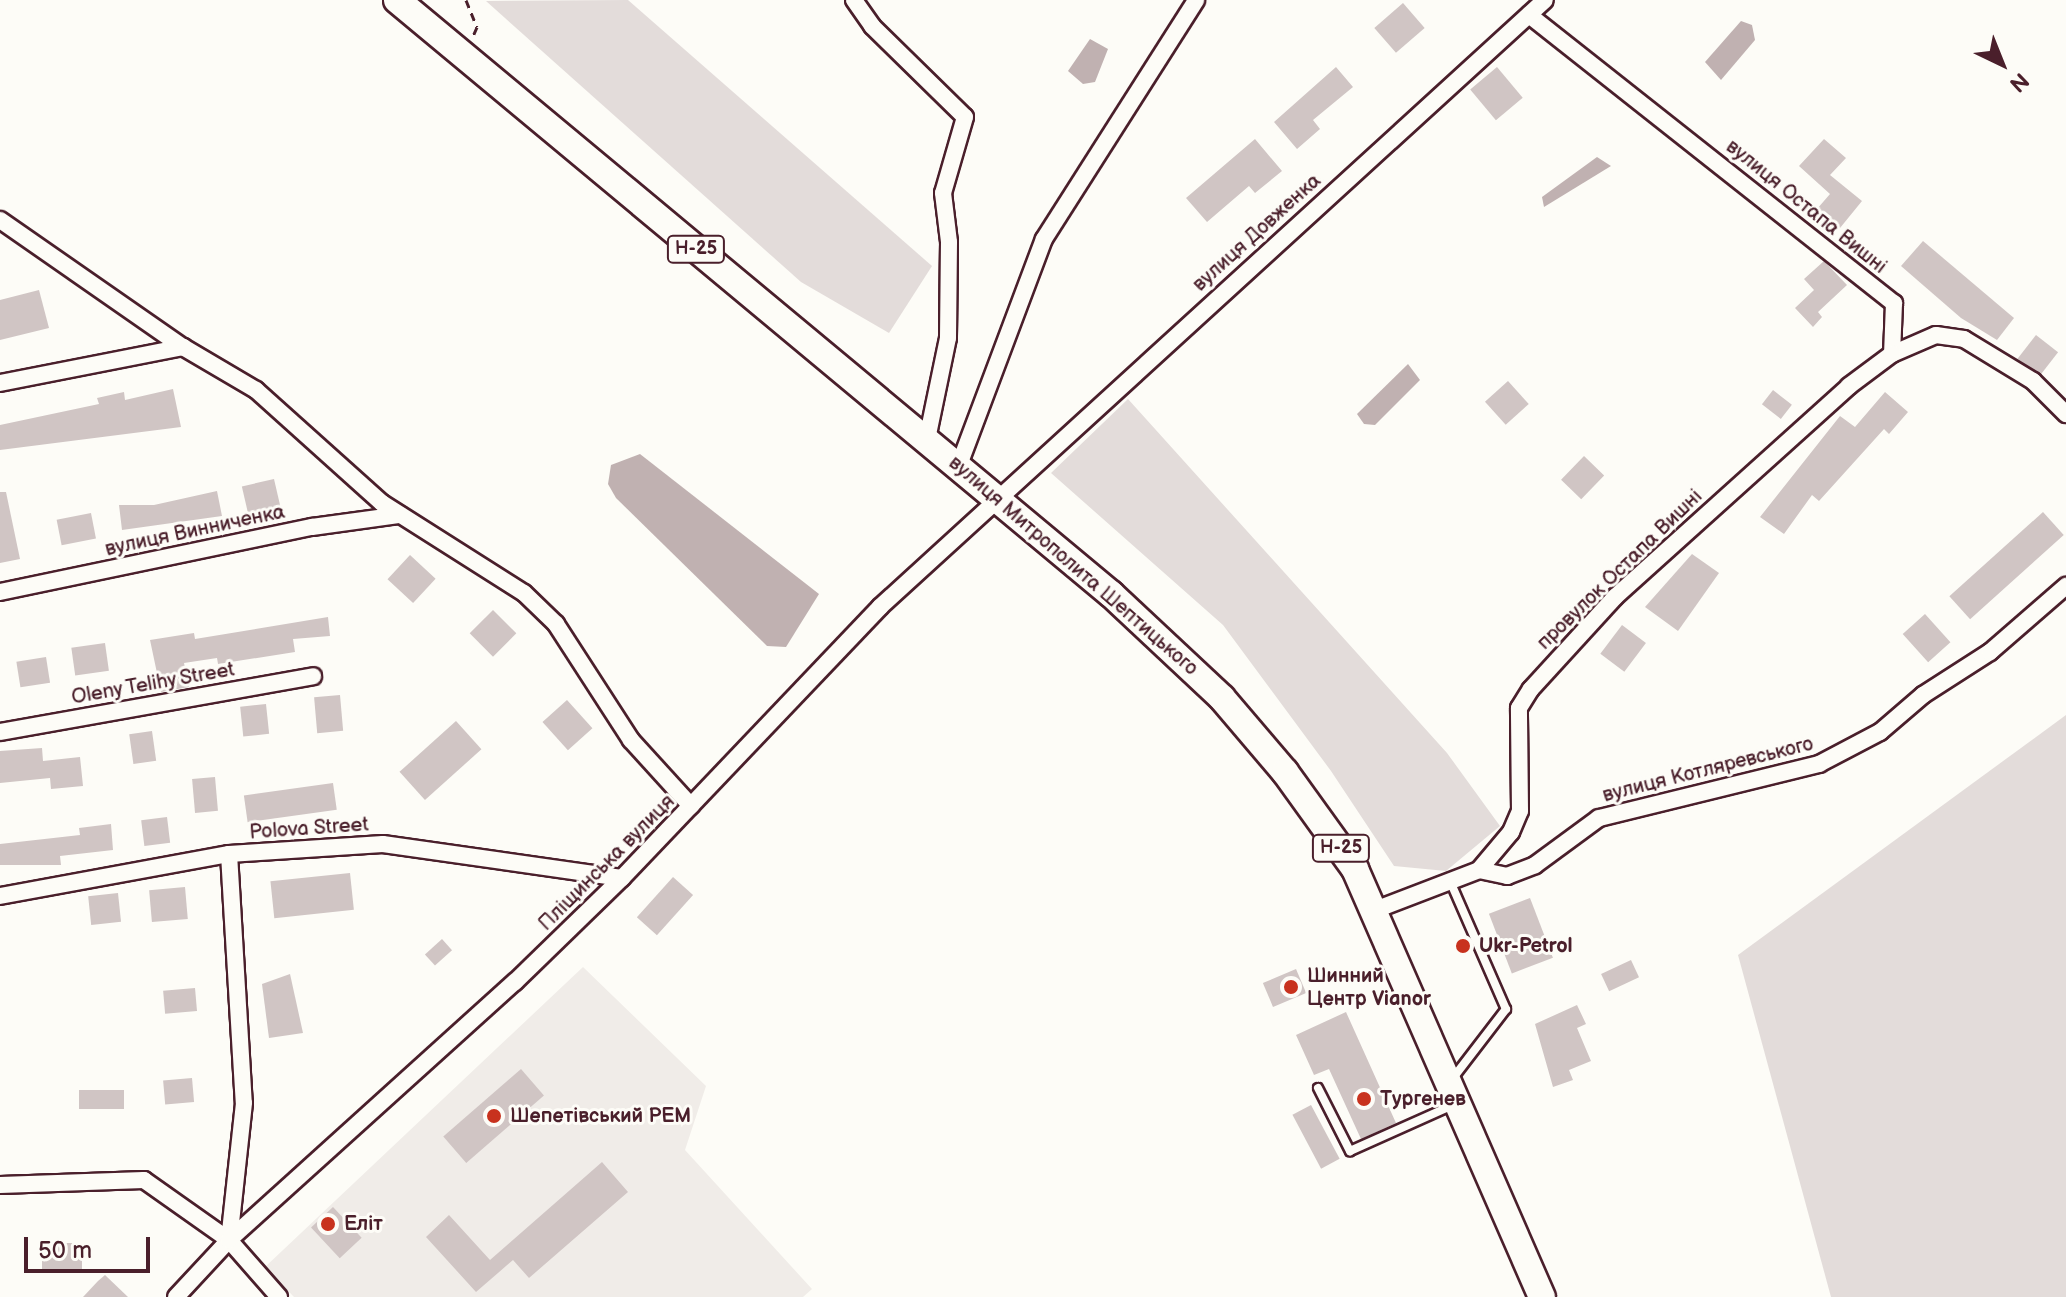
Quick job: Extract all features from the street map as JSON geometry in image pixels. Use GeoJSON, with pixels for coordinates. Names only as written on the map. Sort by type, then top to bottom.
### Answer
{"type":"FeatureCollection","features":[{"type":"Feature","properties":{"kind":"main road","name":"вулиця Митрополита Шептицького"},"geometry":{"type":"LineString","coordinates":[[397,0],[959,465],[1111,594],[1222,698],[1285,772],[1355,869],[1542,1297]]}},
{"type":"Feature","properties":{"kind":"street"},"geometry":{"type":"LineString","coordinates":[[854,0],[872,26],[965,117],[943,193],[949,242],[948,338],[927,439]]}},
{"type":"Feature","properties":{"kind":"street"},"geometry":{"type":"LineString","coordinates":[[959,465],[1044,239],[1196,0]]}},
{"type":"Feature","properties":{"kind":"street","name":"вулиця Довженка"},"geometry":{"type":"LineString","coordinates":[[997,498],[1545,0]]}},
{"type":"Feature","properties":{"kind":"street","name":"вулиця Остапа Вишні"},"geometry":{"type":"LineString","coordinates":[[1529,15],[1894,303],[1892,354]]}},
{"type":"Feature","properties":{"kind":"street"},"geometry":{"type":"LineString","coordinates":[[0,220],[183,347],[272,401],[400,515],[484,564],[540,607],[570,643],[615,719],[691,806]]}},
{"type":"Feature","properties":{"kind":"street"},"geometry":{"type":"LineString","coordinates":[[1892,354],[1936,335],[1964,339],[2033,381],[2066,414]]}},
{"type":"Feature","properties":{"kind":"street"},"geometry":{"type":"LineString","coordinates":[[0,383],[183,347]]}},
{"type":"Feature","properties":{"kind":"street","name":"провулок Остапа Вишні"},"geometry":{"type":"LineString","coordinates":[[1479,870],[1511,832],[1520,811],[1519,708],[1531,689],[1615,597],[1849,386],[1892,354]]}},
{"type":"Feature","properties":{"kind":"street","name":"Пліщинська вулиця"},"geometry":{"type":"LineString","coordinates":[[176,1297],[229,1240],[515,982],[622,878],[812,674],[997,498]]}},
{"type":"Feature","properties":{"kind":"street","name":"вулиця Винниченка"},"geometry":{"type":"LineString","coordinates":[[0,592],[312,527],[400,515]]}},
{"type":"Feature","properties":{"kind":"street","name":"вулиця Котляревського"},"geometry":{"type":"LineString","coordinates":[[1375,910],[1479,870],[1507,876],[1535,865],[1599,818],[1819,764],[1880,732],[1923,695],[1990,652],[2066,586]]}},
{"type":"Feature","properties":{"kind":"street","name":"Oleny Telihy Street"},"geometry":{"type":"LineString","coordinates":[[0,732],[313,676]]}},
{"type":"Feature","properties":{"kind":"street","name":"Polova Street"},"geometry":{"type":"LineString","coordinates":[[0,896],[229,854],[383,844],[622,878]]}},
{"type":"Feature","properties":{"kind":"street"},"geometry":{"type":"LineString","coordinates":[[229,854],[244,1103],[229,1240]]}},
{"type":"Feature","properties":{"kind":"street"},"geometry":{"type":"LineString","coordinates":[[0,1185],[144,1180],[229,1240],[279,1297]]}},
{"type":"Feature","properties":{"kind":"lane"},"geometry":{"type":"LineString","coordinates":[[1318,1088],[1350,1151],[1455,1092],[1506,1009],[1450,880]]}},
{"type":"Feature","properties":{"kind":"path"},"geometry":{"type":"LineString","coordinates":[[463,57],[477,27],[466,0]]}},
{"type":"Feature","properties":{"kind":"shaded area"},"geometry":{"type":"Polygon","coordinates":[[[628,0],[932,266],[889,333],[801,282],[486,1],[628,0]]]}},
{"type":"Feature","properties":{"kind":"shaded area"},"geometry":{"type":"Polygon","coordinates":[[[1741,21],[1752,25],[1755,40],[1721,80],[1705,62],[1741,21]]]}},
{"type":"Feature","properties":{"kind":"shaded area"},"geometry":{"type":"Polygon","coordinates":[[[1090,39],[1108,49],[1095,82],[1083,84],[1068,71],[1090,39]]]}},
{"type":"Feature","properties":{"kind":"shaded area"},"geometry":{"type":"Polygon","coordinates":[[[1597,157],[1611,166],[1544,207],[1542,197],[1597,157]]]}},
{"type":"Feature","properties":{"kind":"shaded area"},"geometry":{"type":"Polygon","coordinates":[[[1408,364],[1420,380],[1375,425],[1364,424],[1357,414],[1408,364]]]}},
{"type":"Feature","properties":{"kind":"shaded area"},"geometry":{"type":"Polygon","coordinates":[[[1128,399],[1447,753],[1500,826],[1446,871],[1394,866],[1331,771],[1223,625],[1051,473],[1128,399]]]}},
{"type":"Feature","properties":{"kind":"shaded area"},"geometry":{"type":"Polygon","coordinates":[[[640,454],[819,594],[786,647],[767,646],[616,498],[608,484],[611,465],[640,454]]]}},
{"type":"Feature","properties":{"kind":"shaded area"},"geometry":{"type":"Polygon","coordinates":[[[2066,715],[2066,1297],[1831,1297],[1738,955],[2066,715]]]}},
{"type":"Feature","properties":{"kind":"shaded area"},"geometry":{"type":"Polygon","coordinates":[[[583,967],[706,1086],[685,1150],[812,1289],[803,1297],[294,1297],[265,1267],[583,967]]]}},
{"type":"Feature","properties":{"kind":"building"},"geometry":{"type":"Polygon","coordinates":[[[1403,3],[1425,28],[1396,53],[1374,28],[1403,3]]]}},
{"type":"Feature","properties":{"kind":"building"},"geometry":{"type":"Polygon","coordinates":[[[1336,67],[1353,87],[1313,120],[1320,129],[1297,149],[1274,122],[1336,67]]]}},
{"type":"Feature","properties":{"kind":"building"},"geometry":{"type":"Polygon","coordinates":[[[1497,67],[1523,98],[1496,120],[1470,89],[1497,67]]]}},
{"type":"Feature","properties":{"kind":"building"},"geometry":{"type":"Polygon","coordinates":[[[1255,139],[1282,171],[1255,193],[1249,186],[1207,222],[1186,198],[1255,139]]]}},
{"type":"Feature","properties":{"kind":"building"},"geometry":{"type":"Polygon","coordinates":[[[1824,139],[1846,158],[1830,175],[1862,201],[1840,228],[1817,209],[1830,194],[1799,166],[1824,139]]]}},
{"type":"Feature","properties":{"kind":"building"},"geometry":{"type":"Polygon","coordinates":[[[1923,241],[2014,318],[1997,340],[1961,318],[1901,266],[1923,241]]]}},
{"type":"Feature","properties":{"kind":"building"},"geometry":{"type":"Polygon","coordinates":[[[1824,261],[1847,285],[1818,312],[1822,317],[1813,327],[1795,308],[1814,290],[1804,279],[1824,261]]]}},
{"type":"Feature","properties":{"kind":"building"},"geometry":{"type":"Polygon","coordinates":[[[39,290],[49,328],[0,340],[0,300],[39,290]]]}},
{"type":"Feature","properties":{"kind":"building"},"geometry":{"type":"Polygon","coordinates":[[[2036,335],[2058,352],[2040,376],[2018,359],[2036,335]]]}},
{"type":"Feature","properties":{"kind":"building"},"geometry":{"type":"Polygon","coordinates":[[[1508,381],[1529,404],[1506,425],[1485,402],[1508,381]]]}},
{"type":"Feature","properties":{"kind":"building"},"geometry":{"type":"Polygon","coordinates":[[[173,389],[181,427],[0,450],[0,425],[99,404],[97,398],[124,392],[125,400],[173,389]]]}},
{"type":"Feature","properties":{"kind":"building"},"geometry":{"type":"Polygon","coordinates":[[[1773,390],[1792,405],[1781,419],[1762,404],[1773,390]]]}},
{"type":"Feature","properties":{"kind":"building"},"geometry":{"type":"Polygon","coordinates":[[[1885,392],[1908,412],[1889,434],[1884,429],[1819,501],[1812,495],[1784,534],[1760,517],[1840,416],[1855,427],[1885,392]]]}},
{"type":"Feature","properties":{"kind":"building"},"geometry":{"type":"Polygon","coordinates":[[[1584,456],[1604,475],[1581,499],[1561,480],[1584,456]]]}},
{"type":"Feature","properties":{"kind":"building"},"geometry":{"type":"Polygon","coordinates":[[[274,479],[280,506],[248,514],[242,486],[274,479]]]}},
{"type":"Feature","properties":{"kind":"building"},"geometry":{"type":"Polygon","coordinates":[[[217,491],[222,516],[122,530],[119,505],[154,505],[217,491]]]}},
{"type":"Feature","properties":{"kind":"building"},"geometry":{"type":"Polygon","coordinates":[[[0,492],[6,492],[20,559],[0,563],[0,492]]]}},
{"type":"Feature","properties":{"kind":"building"},"geometry":{"type":"Polygon","coordinates":[[[2043,512],[2064,535],[1970,619],[1949,596],[2043,512]]]}},
{"type":"Feature","properties":{"kind":"building"},"geometry":{"type":"Polygon","coordinates":[[[91,513],[96,539],[62,545],[57,520],[91,513]]]}},
{"type":"Feature","properties":{"kind":"building"},"geometry":{"type":"Polygon","coordinates":[[[1692,554],[1719,573],[1678,631],[1645,607],[1692,554]]]}},
{"type":"Feature","properties":{"kind":"building"},"geometry":{"type":"Polygon","coordinates":[[[410,555],[436,579],[413,603],[387,579],[410,555]]]}},
{"type":"Feature","properties":{"kind":"building"},"geometry":{"type":"Polygon","coordinates":[[[493,610],[516,633],[493,657],[470,633],[493,610]]]}},
{"type":"Feature","properties":{"kind":"building"},"geometry":{"type":"Polygon","coordinates":[[[1925,614],[1950,642],[1928,662],[1903,634],[1925,614]]]}},
{"type":"Feature","properties":{"kind":"building"},"geometry":{"type":"Polygon","coordinates":[[[328,617],[330,636],[293,639],[295,652],[218,664],[217,658],[184,663],[189,687],[161,692],[150,640],[194,633],[195,639],[328,617]]]}},
{"type":"Feature","properties":{"kind":"building"},"geometry":{"type":"Polygon","coordinates":[[[1622,625],[1646,643],[1624,672],[1600,654],[1622,625]]]}},
{"type":"Feature","properties":{"kind":"building"},"geometry":{"type":"Polygon","coordinates":[[[105,643],[109,671],[75,675],[71,648],[105,643]]]}},
{"type":"Feature","properties":{"kind":"building"},"geometry":{"type":"Polygon","coordinates":[[[46,657],[50,683],[20,687],[16,662],[46,657]]]}},
{"type":"Feature","properties":{"kind":"building"},"geometry":{"type":"Polygon","coordinates":[[[340,695],[343,731],[317,733],[314,697],[340,695]]]}},
{"type":"Feature","properties":{"kind":"building"},"geometry":{"type":"Polygon","coordinates":[[[567,700],[592,728],[568,750],[542,722],[567,700]]]}},
{"type":"Feature","properties":{"kind":"building"},"geometry":{"type":"Polygon","coordinates":[[[266,704],[269,734],[243,737],[240,707],[266,704]]]}},
{"type":"Feature","properties":{"kind":"building"},"geometry":{"type":"Polygon","coordinates":[[[456,721],[481,749],[425,800],[400,772],[456,721]]]}},
{"type":"Feature","properties":{"kind":"building"},"geometry":{"type":"Polygon","coordinates":[[[152,731],[156,761],[133,764],[129,734],[152,731]]]}},
{"type":"Feature","properties":{"kind":"building"},"geometry":{"type":"Polygon","coordinates":[[[42,748],[43,761],[80,757],[83,786],[51,789],[50,778],[0,783],[0,751],[42,748]]]}},
{"type":"Feature","properties":{"kind":"building"},"geometry":{"type":"Polygon","coordinates":[[[215,777],[218,811],[195,813],[192,779],[215,777]]]}},
{"type":"Feature","properties":{"kind":"building"},"geometry":{"type":"Polygon","coordinates":[[[333,783],[337,810],[248,822],[244,796],[333,783]]]}},
{"type":"Feature","properties":{"kind":"building"},"geometry":{"type":"Polygon","coordinates":[[[167,817],[170,843],[144,846],[141,820],[167,817]]]}},
{"type":"Feature","properties":{"kind":"building"},"geometry":{"type":"Polygon","coordinates":[[[111,824],[113,850],[60,856],[61,865],[0,865],[0,844],[80,835],[79,828],[111,824]]]}},
{"type":"Feature","properties":{"kind":"building"},"geometry":{"type":"Polygon","coordinates":[[[350,873],[354,910],[274,918],[270,881],[350,873]]]}},
{"type":"Feature","properties":{"kind":"building"},"geometry":{"type":"Polygon","coordinates":[[[673,877],[693,895],[657,935],[637,917],[673,877]]]}},
{"type":"Feature","properties":{"kind":"building"},"geometry":{"type":"Polygon","coordinates":[[[185,887],[188,919],[152,922],[149,890],[185,887]]]}},
{"type":"Feature","properties":{"kind":"building"},"geometry":{"type":"Polygon","coordinates":[[[118,893],[121,922],[91,925],[88,896],[118,893]]]}},
{"type":"Feature","properties":{"kind":"building"},"geometry":{"type":"Polygon","coordinates":[[[1530,898],[1553,958],[1512,974],[1489,914],[1530,898]]]}},
{"type":"Feature","properties":{"kind":"building"},"geometry":{"type":"Polygon","coordinates":[[[442,939],[452,950],[435,966],[425,954],[442,939]]]}},
{"type":"Feature","properties":{"kind":"building"},"geometry":{"type":"Polygon","coordinates":[[[1631,960],[1639,977],[1609,991],[1601,974],[1631,960]]]}},
{"type":"Feature","properties":{"kind":"building"},"geometry":{"type":"Polygon","coordinates":[[[1296,969],[1306,993],[1273,1007],[1263,983],[1296,969]]]}},
{"type":"Feature","properties":{"kind":"building"},"geometry":{"type":"Polygon","coordinates":[[[290,974],[303,1033],[269,1038],[262,984],[290,974]]]}},
{"type":"Feature","properties":{"kind":"building"},"geometry":{"type":"Polygon","coordinates":[[[195,988],[197,1011],[165,1014],[163,991],[195,988]]]}},
{"type":"Feature","properties":{"kind":"building"},"geometry":{"type":"Polygon","coordinates":[[[1577,1005],[1586,1024],[1577,1028],[1591,1061],[1569,1070],[1573,1080],[1553,1087],[1535,1024],[1577,1005]]]}},
{"type":"Feature","properties":{"kind":"building","name":"Тургенев"},"geometry":{"type":"Polygon","coordinates":[[[1346,1012],[1396,1123],[1361,1139],[1329,1069],[1314,1075],[1296,1035],[1346,1012]]]}},
{"type":"Feature","properties":{"kind":"building","name":"Шепетівський РЕМ"},"geometry":{"type":"Polygon","coordinates":[[[521,1069],[544,1095],[466,1163],[443,1137],[521,1069]]]}},
{"type":"Feature","properties":{"kind":"building"},"geometry":{"type":"Polygon","coordinates":[[[192,1078],[194,1102],[165,1104],[163,1081],[192,1078]]]}},
{"type":"Feature","properties":{"kind":"building"},"geometry":{"type":"Polygon","coordinates":[[[79,1090],[124,1090],[124,1109],[79,1109],[79,1090]]]}},
{"type":"Feature","properties":{"kind":"building"},"geometry":{"type":"Polygon","coordinates":[[[1311,1105],[1340,1159],[1321,1169],[1292,1115],[1311,1105]]]}},
{"type":"Feature","properties":{"kind":"building"},"geometry":{"type":"Polygon","coordinates":[[[602,1162],[628,1192],[529,1278],[513,1260],[476,1292],[426,1237],[449,1215],[490,1260],[602,1162]]]}},
{"type":"Feature","properties":{"kind":"building"},"geometry":{"type":"Polygon","coordinates":[[[333,1207],[362,1238],[340,1258],[311,1227],[333,1207]]]}},
{"type":"Feature","properties":{"kind":"building"},"geometry":{"type":"Polygon","coordinates":[[[42,1243],[82,1243],[82,1272],[42,1272],[42,1243]]]}},
{"type":"Feature","properties":{"kind":"building"},"geometry":{"type":"Polygon","coordinates":[[[105,1275],[128,1297],[83,1297],[105,1275]]]}},
{"type":"Feature","properties":{"kind":"place","name":"Ukr-Petrol"},"geometry":{"type":"Point","coordinates":[1463,946]}},
{"type":"Feature","properties":{"kind":"place","name":"Шинний Центр Vianor"},"geometry":{"type":"Point","coordinates":[1291,987]}},
{"type":"Feature","properties":{"kind":"place","name":"Тургенев"},"geometry":{"type":"Point","coordinates":[1364,1099]}},
{"type":"Feature","properties":{"kind":"place","name":"Шепетівський РЕМ"},"geometry":{"type":"Point","coordinates":[494,1116]}},
{"type":"Feature","properties":{"kind":"place","name":"Еліт"},"geometry":{"type":"Point","coordinates":[328,1224]}}]}
